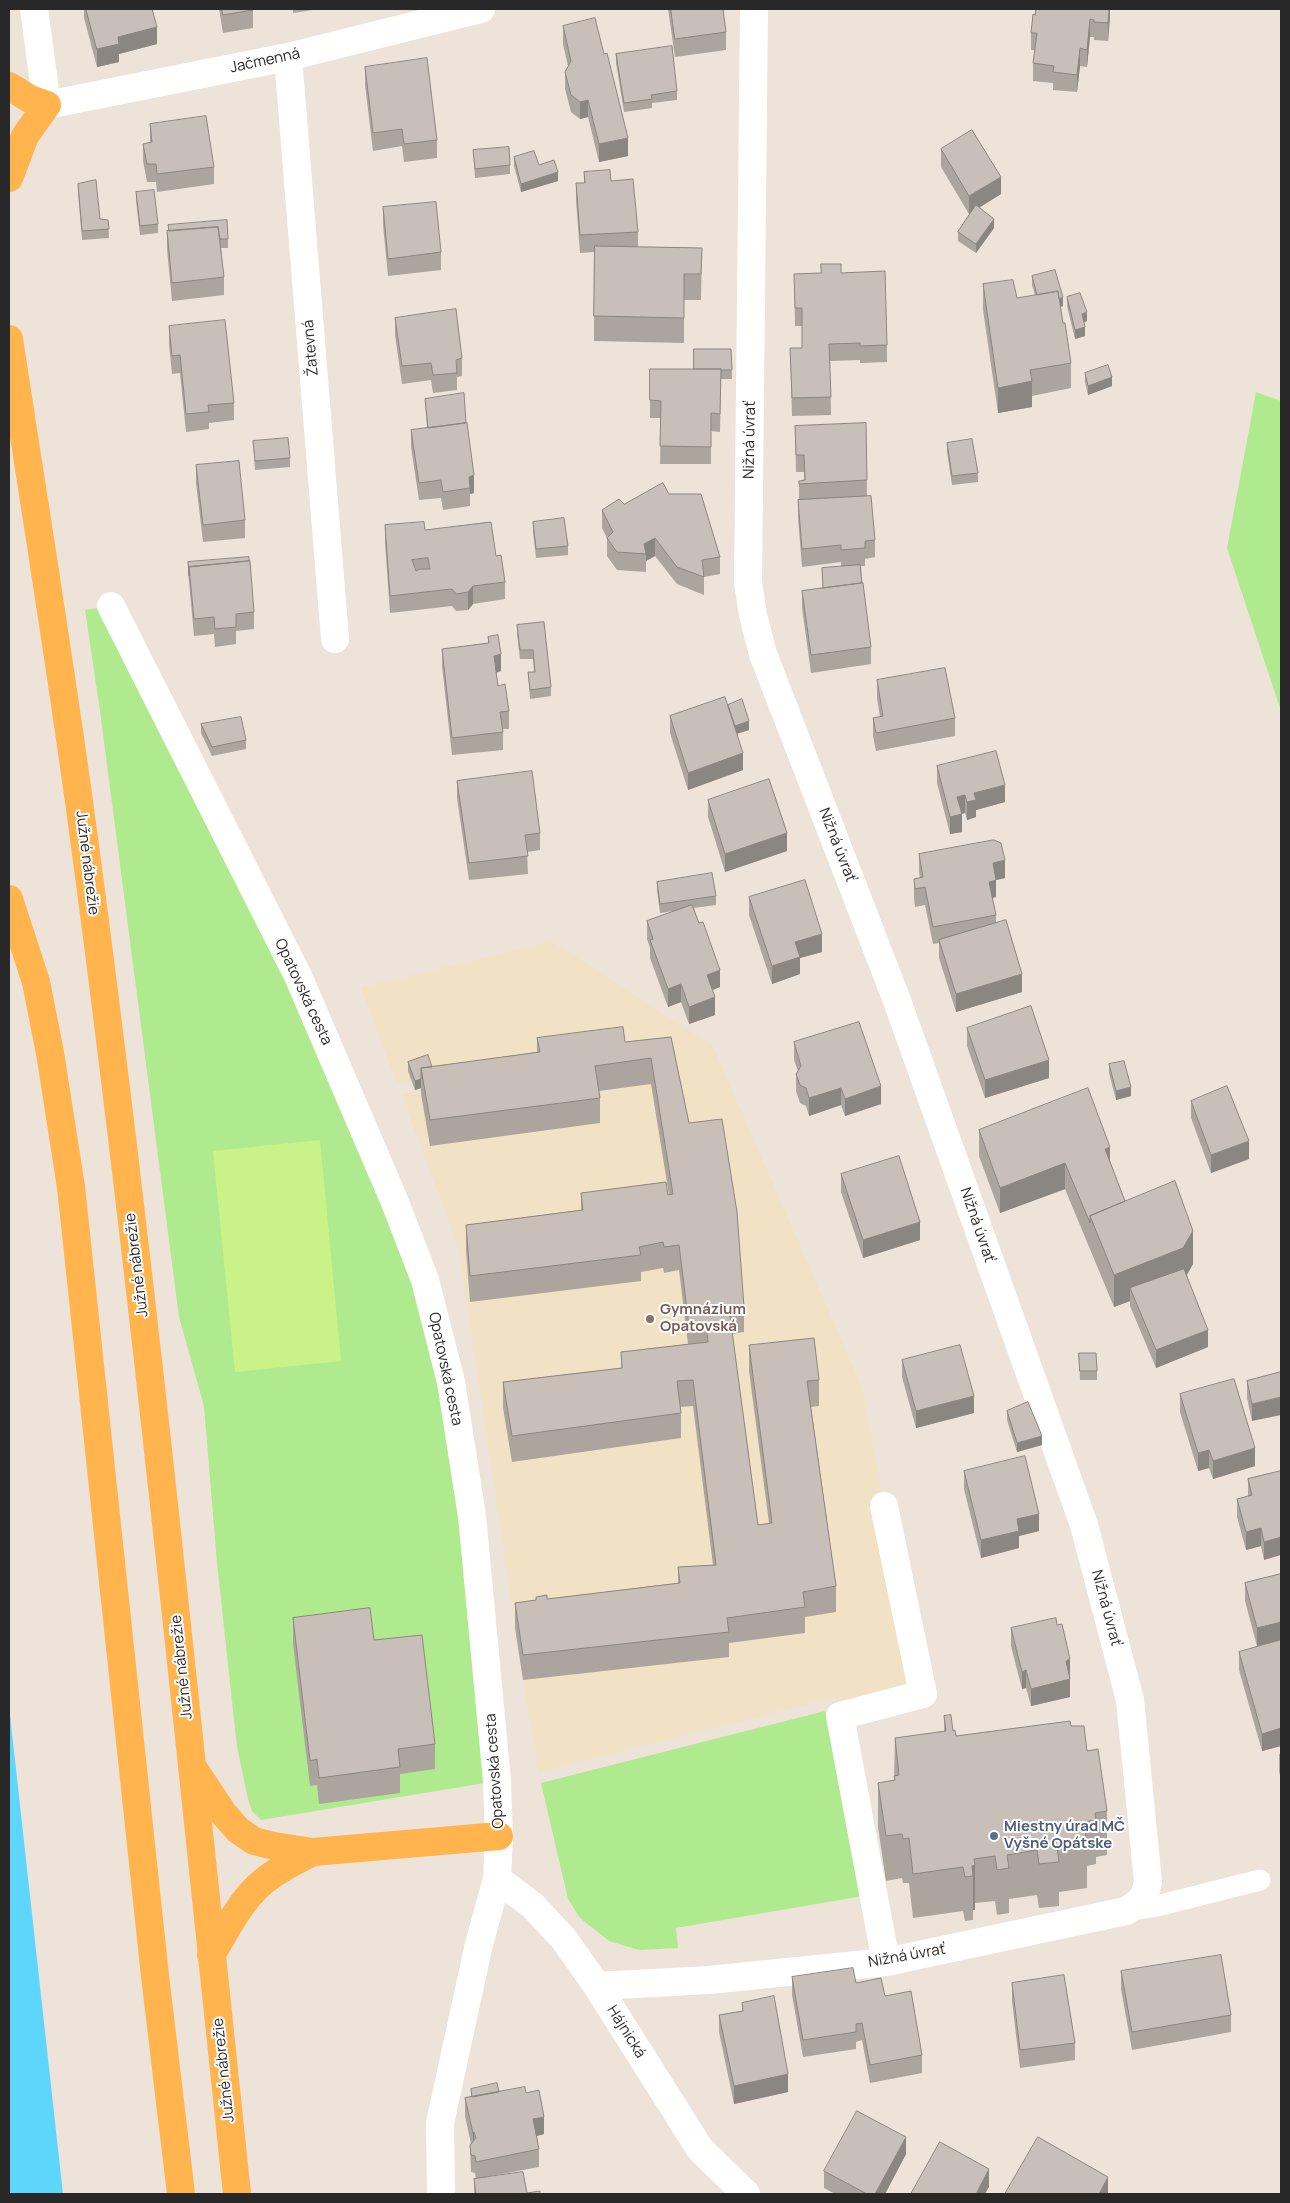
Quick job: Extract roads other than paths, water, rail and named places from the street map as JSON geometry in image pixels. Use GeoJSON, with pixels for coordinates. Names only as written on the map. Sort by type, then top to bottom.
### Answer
{"type":"FeatureCollection","features":[{"type":"Feature","properties":{"kind":"highway"},"geometry":{"type":"LineString","coordinates":[[9,86],[46,106],[25,136],[9,178]]}},
{"type":"Feature","properties":{"kind":"highway","name":"Južné nábrežie"},"geometry":{"type":"LineString","coordinates":[[9,339],[84,838],[150,1379],[237,2194]]}},
{"type":"Feature","properties":{"kind":"highway"},"geometry":{"type":"LineString","coordinates":[[11,905],[38,991],[50,1053],[71,1187],[155,1976],[181,2194]]}},
{"type":"Feature","properties":{"kind":"highway"},"geometry":{"type":"LineString","coordinates":[[192,1766],[223,1813],[238,1830],[254,1841],[313,1852],[499,1836]]}},
{"type":"Feature","properties":{"kind":"highway"},"geometry":{"type":"LineString","coordinates":[[211,1955],[242,1902],[255,1888],[272,1874],[313,1852]]}},
{"type":"Feature","properties":{"kind":"street"},"geometry":{"type":"LineString","coordinates":[[34,9],[46,106]]}},
{"type":"Feature","properties":{"kind":"street","name":"Jačmenná"},"geometry":{"type":"LineString","coordinates":[[46,106],[288,57],[481,9]]}},
{"type":"Feature","properties":{"kind":"street","name":"Nižná úvrať"},"geometry":{"type":"LineString","coordinates":[[598,1986],[689,1981],[886,1962],[1126,1911],[1138,1904],[1145,1896],[1148,1882],[1130,1700],[1084,1525],[896,998],[763,654],[753,615],[748,582],[754,9]]}},
{"type":"Feature","properties":{"kind":"street","name":"Žatevná"},"geometry":{"type":"LineString","coordinates":[[288,57],[335,639]]}},
{"type":"Feature","properties":{"kind":"street","name":"Opatovská cesta"},"geometry":{"type":"LineString","coordinates":[[111,606],[298,976],[394,1200],[425,1280],[451,1382],[472,1516],[497,1781],[499,1836],[497,1879],[479,1944],[440,2123],[441,2194]]}},
{"type":"Feature","properties":{"kind":"street"},"geometry":{"type":"LineString","coordinates":[[884,1506],[923,1694],[840,1716],[886,1962]]}},
{"type":"Feature","properties":{"kind":"street","name":"Hájnická"},"geometry":{"type":"LineString","coordinates":[[497,1879],[549,1920],[598,1986],[700,2149],[746,2194]]}},
{"type":"Feature","properties":{"kind":"lane"},"geometry":{"type":"LineString","coordinates":[[1126,1911],[1158,1906],[1260,1880]]}},
{"type":"Feature","properties":{"kind":"water"},"geometry":{"type":"Polygon","coordinates":[[[9,1706],[63,2194],[9,2194],[9,1706]]]}},
{"type":"Feature","properties":{"kind":"place","name":"Gymnázium Opatovská"},"geometry":{"type":"Point","coordinates":[650,1319]}},
{"type":"Feature","properties":{"kind":"place","name":"Miestny úrad MČ Vyšné Opátske"},"geometry":{"type":"Point","coordinates":[994,1836]}}]}
